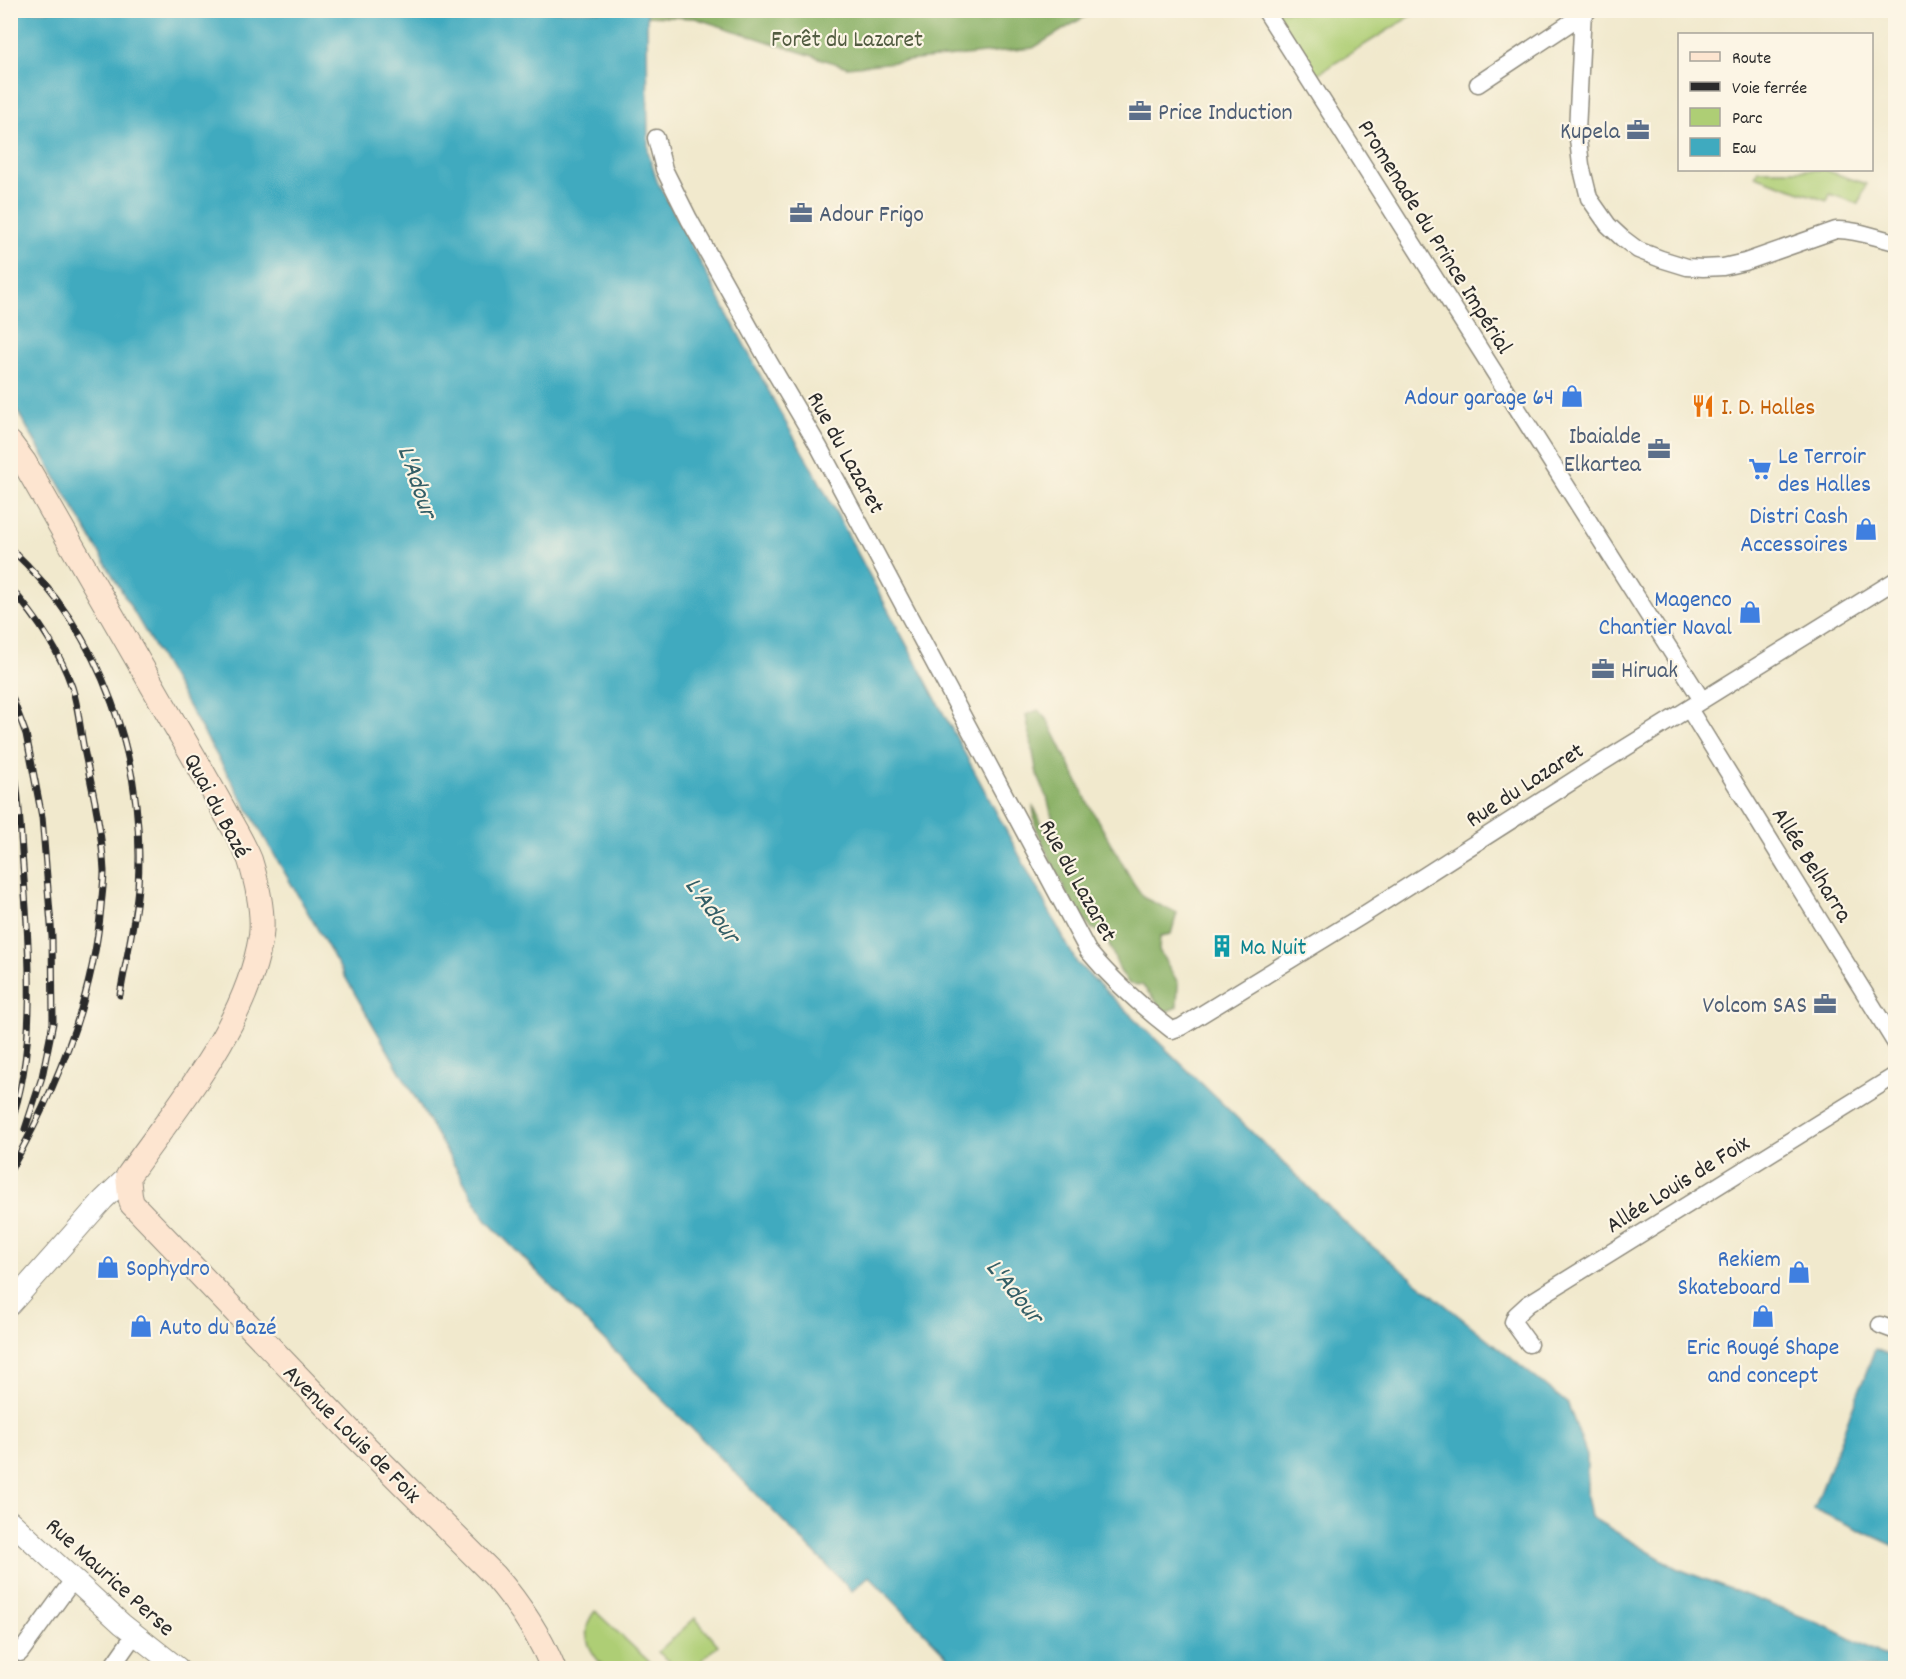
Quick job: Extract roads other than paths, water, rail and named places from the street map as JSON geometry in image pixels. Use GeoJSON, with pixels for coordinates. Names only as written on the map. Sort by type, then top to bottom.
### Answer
{"type":"FeatureCollection","features":[{"type":"Feature","properties":{"kind":"main road","name":"Quai du Bazé"},"geometry":{"type":"LineString","coordinates":[[10,443],[24,462],[211,787],[249,859],[261,910],[261,934],[257,955],[237,1010],[222,1041],[185,1098],[128,1176]]}},
{"type":"Feature","properties":{"kind":"main road","name":"Avenue Louis de Foix"},"geometry":{"type":"LineString","coordinates":[[128,1176],[132,1204],[278,1358],[518,1602],[553,1668]]}},
{"type":"Feature","properties":{"kind":"street","name":"Promenade du Prince Impérial"},"geometry":{"type":"LineString","coordinates":[[1265,10],[1696,705]]}},
{"type":"Feature","properties":{"kind":"street"},"geometry":{"type":"LineString","coordinates":[[1478,84],[1585,11]]}},
{"type":"Feature","properties":{"kind":"street"},"geometry":{"type":"LineString","coordinates":[[1585,11],[1577,131],[1581,165],[1589,198],[1608,225],[1638,250],[1687,267],[1703,268],[1723,267],[1745,262],[1836,230],[1848,230],[1896,242]]}},
{"type":"Feature","properties":{"kind":"street","name":"Rue du Lazaret"},"geometry":{"type":"LineString","coordinates":[[656,138],[664,169],[689,219],[819,447],[1088,951],[1108,974],[1147,1011],[1172,1030],[1181,1027],[1360,917],[1593,768],[1896,580]]}},
{"type":"Feature","properties":{"kind":"street","name":"Allée Belharra"},"geometry":{"type":"LineString","coordinates":[[1696,705],[1896,1044]]}},
{"type":"Feature","properties":{"kind":"street","name":"Allée Louis de Foix"},"geometry":{"type":"LineString","coordinates":[[1529,1344],[1513,1322],[1516,1315],[1528,1304],[1896,1075]]}},
{"type":"Feature","properties":{"kind":"street"},"geometry":{"type":"LineString","coordinates":[[10,1305],[103,1200],[128,1176]]}},
{"type":"Feature","properties":{"kind":"street","name":"Rue Maurice Perse"},"geometry":{"type":"LineString","coordinates":[[10,1521],[73,1580],[178,1668]]}},
{"type":"Feature","properties":{"kind":"street"},"geometry":{"type":"LineString","coordinates":[[10,1647],[20,1653],[73,1580]]}},
{"type":"Feature","properties":{"kind":"street"},"geometry":{"type":"LineString","coordinates":[[111,1668],[135,1634]]}},
{"type":"Feature","properties":{"kind":"water","name":"L'Adour"},"geometry":{"type":"Polygon","coordinates":[[[10,11],[647,11],[648,152],[657,181],[1077,963],[1357,1234],[1568,1404],[1587,1456],[1587,1496],[1591,1517],[1676,1568],[1826,1626],[1895,1661],[1895,1668],[959,1668],[869,1576],[852,1591],[486,1220],[11,400],[10,11]]]}},
{"type":"Feature","properties":{"kind":"water"},"geometry":{"type":"Polygon","coordinates":[[[1875,1349],[1895,1357],[1895,1546],[1814,1509],[1875,1349]]]}},
{"type":"Feature","properties":{"kind":"railway"},"geometry":{"type":"LineString","coordinates":[[10,548],[43,582],[70,620],[93,660],[112,702],[126,747],[139,840],[138,887],[133,928],[120,995]]}},
{"type":"Feature","properties":{"kind":"railway"},"geometry":{"type":"LineString","coordinates":[[10,587],[46,634],[72,687],[97,812],[104,871],[97,942],[81,1010],[57,1076],[10,1171]]}},
{"type":"Feature","properties":{"kind":"railway"},"geometry":{"type":"LineString","coordinates":[[10,692],[26,734],[42,817],[52,937],[53,1023],[42,1077],[25,1129]]}},
{"type":"Feature","properties":{"kind":"railway"},"geometry":{"type":"LineString","coordinates":[[10,748],[20,821],[29,963],[25,1064],[10,1125]]}},
{"type":"Feature","properties":{"kind":"railway"},"geometry":{"type":"LineString","coordinates":[[10,887],[14,1025],[10,1050]]}},
{"type":"Feature","properties":{"kind":"place","name":"Price Induction"},"geometry":{"type":"Point","coordinates":[1140,111]}},
{"type":"Feature","properties":{"kind":"place","name":"Kupela"},"geometry":{"type":"Point","coordinates":[1638,130]}},
{"type":"Feature","properties":{"kind":"place","name":"Adour Frigo"},"geometry":{"type":"Point","coordinates":[801,213]}},
{"type":"Feature","properties":{"kind":"place","name":"Adour garage 64"},"geometry":{"type":"Point","coordinates":[1572,396]}},
{"type":"Feature","properties":{"kind":"place","name":"I. D. Halles"},"geometry":{"type":"Point","coordinates":[1703,406]}},
{"type":"Feature","properties":{"kind":"place","name":"Ibaialde Elkartea"},"geometry":{"type":"Point","coordinates":[1659,449]}},
{"type":"Feature","properties":{"kind":"place","name":"Le Terroir des Halles"},"geometry":{"type":"Point","coordinates":[1760,469]}},
{"type":"Feature","properties":{"kind":"place","name":"Distri Cash Accessoires"},"geometry":{"type":"Point","coordinates":[1866,529]}},
{"type":"Feature","properties":{"kind":"place","name":"Magenco Chantier Naval"},"geometry":{"type":"Point","coordinates":[1750,612]}},
{"type":"Feature","properties":{"kind":"place","name":"Hiruak"},"geometry":{"type":"Point","coordinates":[1603,669]}},
{"type":"Feature","properties":{"kind":"place","name":"Ma Nuit"},"geometry":{"type":"Point","coordinates":[1222,946]}},
{"type":"Feature","properties":{"kind":"place","name":"Volcom SAS"},"geometry":{"type":"Point","coordinates":[1825,1004]}},
{"type":"Feature","properties":{"kind":"place","name":"Sophydro"},"geometry":{"type":"Point","coordinates":[108,1267]}},
{"type":"Feature","properties":{"kind":"place","name":"Rekiem Skateboard"},"geometry":{"type":"Point","coordinates":[1799,1272]}},
{"type":"Feature","properties":{"kind":"place","name":"Eric Rougé Shape and concept"},"geometry":{"type":"Point","coordinates":[1763,1316]}},
{"type":"Feature","properties":{"kind":"place","name":"Auto du Bazé"},"geometry":{"type":"Point","coordinates":[141,1326]}},
{"type":"Feature","properties":{"kind":"park label","name":"Forêt du Lazaret"},"geometry":{"type":"Point","coordinates":[847,38]}}]}
